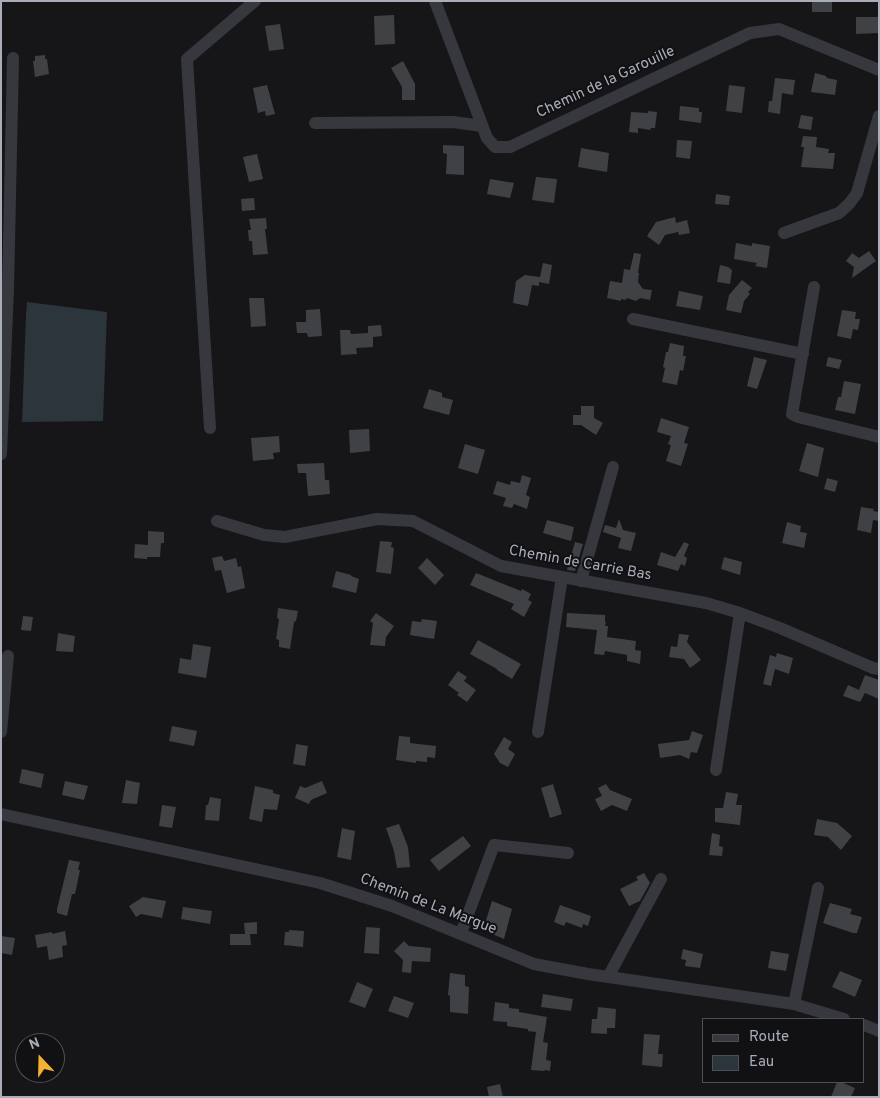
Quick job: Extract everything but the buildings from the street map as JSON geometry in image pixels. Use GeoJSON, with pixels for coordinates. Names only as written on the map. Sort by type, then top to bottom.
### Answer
{"type":"FeatureCollection","features":[{"type":"Feature","properties":{"kind":"street"},"geometry":{"type":"LineString","coordinates":[[210,428],[187,59],[255,1]]}},
{"type":"Feature","properties":{"kind":"street","name":"Chemin de la Garouille"},"geometry":{"type":"LineString","coordinates":[[435,1],[486,138],[495,146],[510,147],[750,33],[779,30],[879,70]]}},
{"type":"Feature","properties":{"kind":"street"},"geometry":{"type":"LineString","coordinates":[[1,454],[8,289],[13,58]]}},
{"type":"Feature","properties":{"kind":"street"},"geometry":{"type":"LineString","coordinates":[[784,233],[839,213],[849,204],[857,193],[879,116]]}},
{"type":"Feature","properties":{"kind":"street"},"geometry":{"type":"LineString","coordinates":[[315,123],[453,122],[482,126]]}},
{"type":"Feature","properties":{"kind":"street"},"geometry":{"type":"LineString","coordinates":[[814,287],[792,414],[879,437]]}},
{"type":"Feature","properties":{"kind":"street"},"geometry":{"type":"LineString","coordinates":[[633,319],[803,354]]}},
{"type":"Feature","properties":{"kind":"street"},"geometry":{"type":"LineString","coordinates":[[582,581],[614,467]]}},
{"type":"Feature","properties":{"kind":"street","name":"Chemin de Carrie Bas"},"geometry":{"type":"LineString","coordinates":[[216,521],[264,535],[285,538],[377,520],[413,521],[501,566],[706,603],[780,628],[879,669]]}},
{"type":"Feature","properties":{"kind":"street"},"geometry":{"type":"LineString","coordinates":[[538,732],[562,577]]}},
{"type":"Feature","properties":{"kind":"street"},"geometry":{"type":"LineString","coordinates":[[716,770],[740,613]]}},
{"type":"Feature","properties":{"kind":"street"},"geometry":{"type":"LineString","coordinates":[[1,732],[8,656]]}},
{"type":"Feature","properties":{"kind":"street","name":"Chemin de La Margue"},"geometry":{"type":"LineString","coordinates":[[1,814],[320,883],[392,906],[534,964],[608,977],[794,1004],[841,1018]]}},
{"type":"Feature","properties":{"kind":"street"},"geometry":{"type":"LineString","coordinates":[[461,933],[494,845],[568,853]]}},
{"type":"Feature","properties":{"kind":"street"},"geometry":{"type":"LineString","coordinates":[[608,977],[661,880]]}},
{"type":"Feature","properties":{"kind":"street"},"geometry":{"type":"LineString","coordinates":[[794,1004],[818,888]]}},
{"type":"Feature","properties":{"kind":"street"},"geometry":{"type":"LineString","coordinates":[[865,1025],[879,1031]]}},
{"type":"Feature","properties":{"kind":"water"},"geometry":{"type":"Polygon","coordinates":[[[27,302],[107,312],[103,421],[22,422],[27,302]]]}}]}
